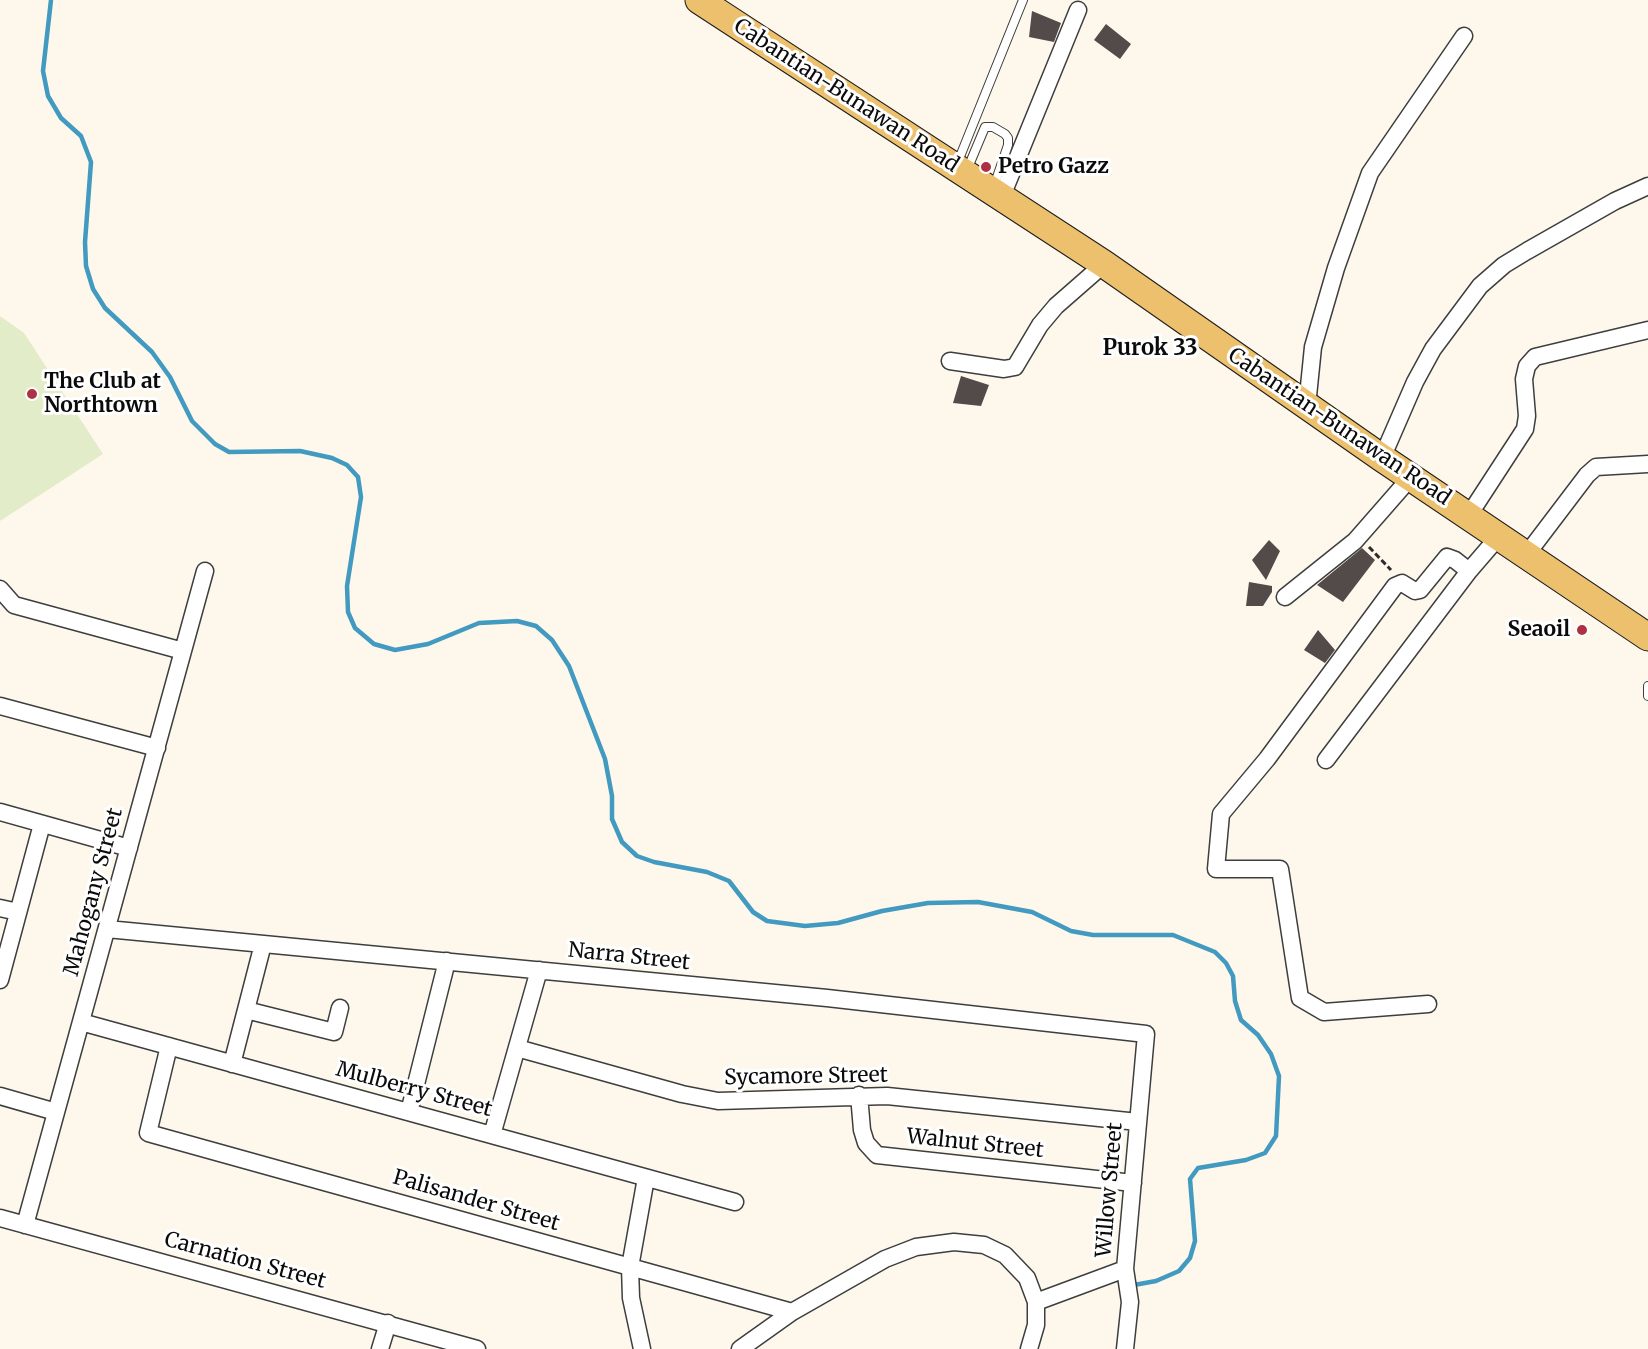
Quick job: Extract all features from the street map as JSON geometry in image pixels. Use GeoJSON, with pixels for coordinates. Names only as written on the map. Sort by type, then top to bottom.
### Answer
{"type":"FeatureCollection","features":[{"type":"Feature","properties":{"kind":"main road","name":"Cabantian-Bunawan Road"},"geometry":{"type":"LineString","coordinates":[[699,0],[1104,264],[1382,458],[1500,535],[1648,637]]}},
{"type":"Feature","properties":{"kind":"street"},"geometry":{"type":"LineString","coordinates":[[997,193],[1078,10]]}},
{"type":"Feature","properties":{"kind":"street"},"geometry":{"type":"LineString","coordinates":[[1307,406],[1313,347],[1336,268],[1370,173],[1464,36]]}},
{"type":"Feature","properties":{"kind":"street"},"geometry":{"type":"LineString","coordinates":[[1382,458],[1415,382],[1433,349],[1480,286],[1504,265],[1527,251],[1615,201],[1648,186]]}},
{"type":"Feature","properties":{"kind":"street"},"geometry":{"type":"LineString","coordinates":[[950,361],[1004,369],[1016,367],[1040,325],[1056,306],[1104,264]]}},
{"type":"Feature","properties":{"kind":"street"},"geometry":{"type":"LineString","coordinates":[[1469,515],[1525,429],[1527,416],[1524,379],[1527,366],[1535,357],[1648,330]]}},
{"type":"Feature","properties":{"kind":"street"},"geometry":{"type":"LineString","coordinates":[[1527,554],[1596,467],[1648,464]]}},
{"type":"Feature","properties":{"kind":"street"},"geometry":{"type":"LineString","coordinates":[[1285,597],[1359,537],[1411,477]]}},
{"type":"Feature","properties":{"kind":"street"},"geometry":{"type":"LineString","coordinates":[[1326,760],[1469,571],[1500,535]]}},
{"type":"Feature","properties":{"kind":"street"},"geometry":{"type":"LineString","coordinates":[[1428,1004],[1324,1012],[1300,998],[1280,869],[1216,869],[1221,814],[1267,759],[1395,586],[1402,583],[1415,591],[1420,590],[1448,557],[1469,571]]}},
{"type":"Feature","properties":{"kind":"street","name":"Mahogany Street"},"geometry":{"type":"LineString","coordinates":[[25,1225],[205,571]]}},
{"type":"Feature","properties":{"kind":"street"},"geometry":{"type":"LineString","coordinates":[[0,589],[14,605],[183,651]]}},
{"type":"Feature","properties":{"kind":"street"},"geometry":{"type":"LineString","coordinates":[[0,706],[157,748]]}},
{"type":"Feature","properties":{"kind":"street"},"geometry":{"type":"LineString","coordinates":[[0,812],[129,848]]}},
{"type":"Feature","properties":{"kind":"street"},"geometry":{"type":"LineString","coordinates":[[0,980],[42,824]]}},
{"type":"Feature","properties":{"kind":"street"},"geometry":{"type":"LineString","coordinates":[[0,908],[18,912]]}},
{"type":"Feature","properties":{"kind":"street","name":"Narra Street"},"geometry":{"type":"LineString","coordinates":[[107,929],[826,998],[1146,1034]]}},
{"type":"Feature","properties":{"kind":"street"},"geometry":{"type":"LineString","coordinates":[[232,1064],[263,944]]}},
{"type":"Feature","properties":{"kind":"street"},"geometry":{"type":"LineString","coordinates":[[409,1112],[447,962]]}},
{"type":"Feature","properties":{"kind":"street"},"geometry":{"type":"LineString","coordinates":[[492,1135],[539,970]]}},
{"type":"Feature","properties":{"kind":"street"},"geometry":{"type":"LineString","coordinates":[[246,1010],[334,1032],[340,1008]]}},
{"type":"Feature","properties":{"kind":"street","name":"Mulberry Street"},"geometry":{"type":"LineString","coordinates":[[81,1022],[735,1202]]}},
{"type":"Feature","properties":{"kind":"street","name":"Willow Street"},"geometry":{"type":"LineString","coordinates":[[1125,1349],[1130,1302],[1125,1269],[1146,1034]]}},
{"type":"Feature","properties":{"kind":"street","name":"Palisander Street"},"geometry":{"type":"LineString","coordinates":[[169,1046],[148,1133],[792,1312]]}},
{"type":"Feature","properties":{"kind":"street","name":"Sycamore Street"},"geometry":{"type":"LineString","coordinates":[[517,1048],[682,1094],[718,1101],[741,1102],[859,1095],[1138,1122]]}},
{"type":"Feature","properties":{"kind":"street","name":"Walnut Street"},"geometry":{"type":"LineString","coordinates":[[859,1095],[862,1130],[866,1143],[877,1155],[1133,1183]]}},
{"type":"Feature","properties":{"kind":"street"},"geometry":{"type":"LineString","coordinates":[[0,1096],[56,1112]]}},
{"type":"Feature","properties":{"kind":"street"},"geometry":{"type":"LineString","coordinates":[[642,1349],[631,1298],[630,1267],[646,1178]]}},
{"type":"Feature","properties":{"kind":"street","name":"Carnation Street"},"geometry":{"type":"LineString","coordinates":[[0,1218],[477,1349]]}},
{"type":"Feature","properties":{"kind":"street"},"geometry":{"type":"LineString","coordinates":[[740,1349],[792,1312],[885,1259],[916,1247],[954,1242],[984,1245],[1005,1255],[1027,1278],[1036,1302],[1035,1326],[1029,1349]]}},
{"type":"Feature","properties":{"kind":"street"},"geometry":{"type":"LineString","coordinates":[[1036,1302],[1125,1269]]}},
{"type":"Feature","properties":{"kind":"street"},"geometry":{"type":"LineString","coordinates":[[380,1349],[388,1323]]}},
{"type":"Feature","properties":{"kind":"lane"},"geometry":{"type":"LineString","coordinates":[[961,170],[1023,0]]}},
{"type":"Feature","properties":{"kind":"lane"},"geometry":{"type":"LineString","coordinates":[[961,170],[985,127],[993,127],[1005,134],[1008,138],[1008,145],[997,193]]}},
{"type":"Feature","properties":{"kind":"lane"},"geometry":{"type":"LineString","coordinates":[[1648,686],[1648,696]]}},
{"type":"Feature","properties":{"kind":"path"},"geometry":{"type":"LineString","coordinates":[[1359,537],[1402,583]]}},
{"type":"Feature","properties":{"kind":"green space","name":"The Club at Northtown"},"geometry":{"type":"Polygon","coordinates":[[[0,316],[24,333],[103,454],[0,521],[0,316]]]}},
{"type":"Feature","properties":{"kind":"building"},"geometry":{"type":"Polygon","coordinates":[[[1032,11],[1061,23],[1054,42],[1029,37],[1032,11]]]}},
{"type":"Feature","properties":{"kind":"building"},"geometry":{"type":"Polygon","coordinates":[[[1106,24],[1131,44],[1120,59],[1094,40],[1106,24]]]}},
{"type":"Feature","properties":{"kind":"building"},"geometry":{"type":"Polygon","coordinates":[[[961,376],[989,385],[981,406],[953,403],[961,376]]]}},
{"type":"Feature","properties":{"kind":"building"},"geometry":{"type":"Polygon","coordinates":[[[1269,540],[1280,551],[1266,580],[1252,560],[1269,540]]]}},
{"type":"Feature","properties":{"kind":"building"},"geometry":{"type":"Polygon","coordinates":[[[1362,548],[1375,560],[1343,602],[1317,585],[1362,548]]]}},
{"type":"Feature","properties":{"kind":"building"},"geometry":{"type":"Polygon","coordinates":[[[1249,582],[1272,586],[1272,592],[1263,606],[1246,606],[1249,582]]]}},
{"type":"Feature","properties":{"kind":"building"},"geometry":{"type":"Polygon","coordinates":[[[1318,630],[1335,650],[1325,663],[1304,650],[1318,630]]]}},
{"type":"Feature","properties":{"kind":"waterway"},"geometry":{"type":"LineString","coordinates":[[51,0],[43,71],[48,96],[61,118],[81,136],[91,162],[85,242],[86,266],[93,289],[105,308],[152,352],[170,377],[192,421],[215,444],[229,452],[300,451],[332,458],[347,465],[358,477],[361,497],[347,586],[348,612],[355,628],[374,644],[395,650],[428,644],[479,623],[517,621],[536,626],[552,640],[569,666],[605,759],[612,796],[612,819],[622,842],[637,856],[654,862],[707,872],[729,881],[753,912],[767,921],[805,926],[838,923],[882,911],[928,903],[978,902],[1032,912],[1071,931],[1093,935],[1173,935],[1215,952],[1226,963],[1233,976],[1235,1001],[1241,1020],[1258,1035],[1271,1054],[1279,1076],[1276,1136],[1265,1153],[1246,1160],[1198,1168],[1190,1179],[1195,1241],[1190,1258],[1179,1271],[1156,1281],[1134,1285]]}},
{"type":"Feature","properties":{"kind":"place","name":"Petro Gazz"},"geometry":{"type":"Point","coordinates":[986,167]}},
{"type":"Feature","properties":{"kind":"place","name":"The Club at Northtown"},"geometry":{"type":"Point","coordinates":[32,394]}},
{"type":"Feature","properties":{"kind":"place","name":"Seaoil"},"geometry":{"type":"Point","coordinates":[1582,630]}},
{"type":"Feature","properties":{"kind":"district","name":"Purok 33"},"geometry":{"type":"Point","coordinates":[1150,349]}}]}
